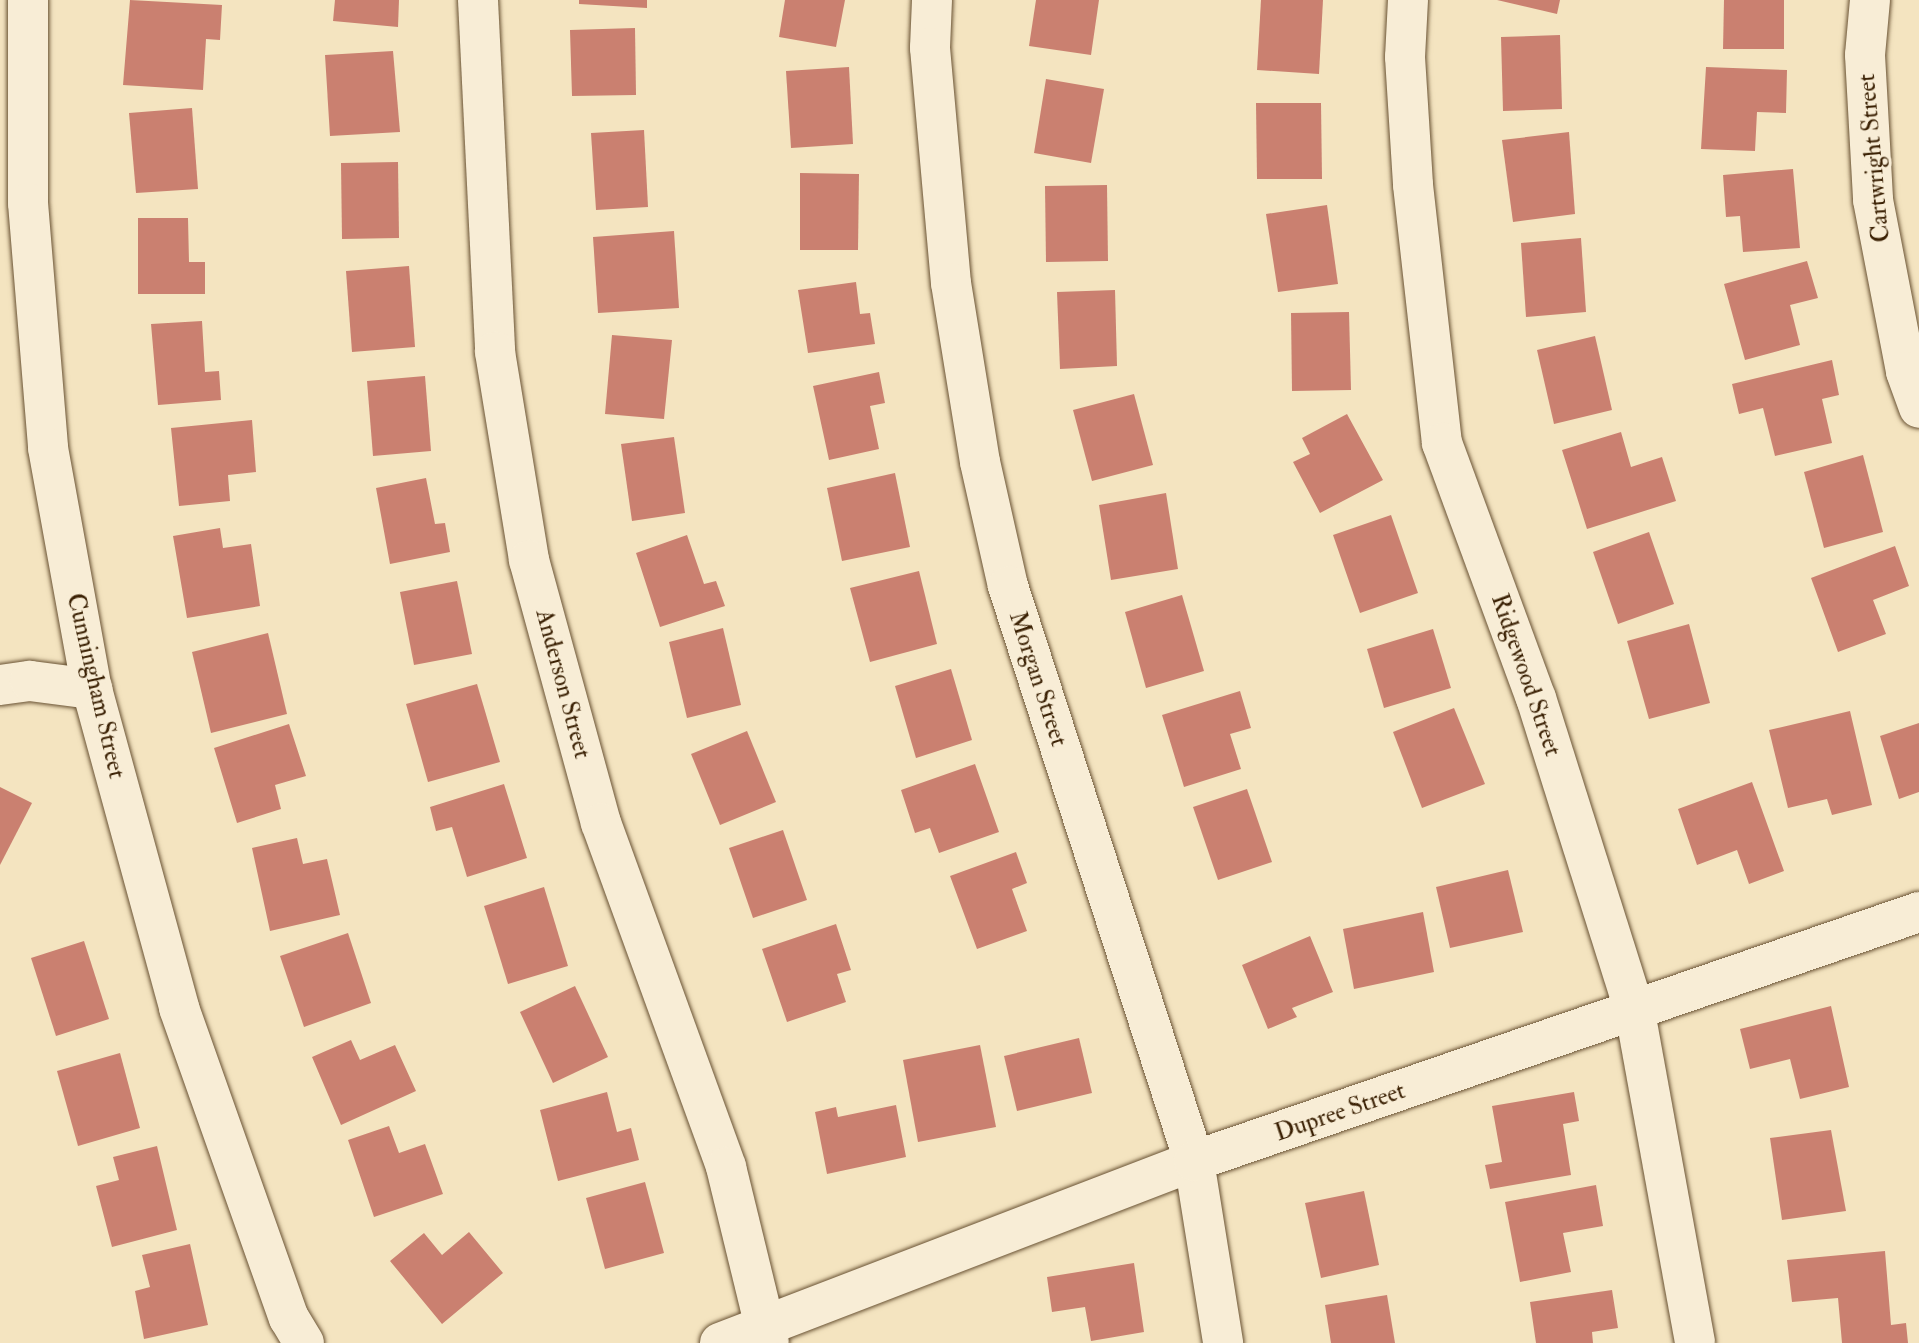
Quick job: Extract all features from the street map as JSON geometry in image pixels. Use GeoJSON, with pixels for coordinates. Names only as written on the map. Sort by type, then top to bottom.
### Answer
{"type":"FeatureCollection","features":[{"type":"Feature","properties":{"kind":"street","name":"Cunningham Street"},"geometry":{"type":"LineString","coordinates":[[28,0],[28,203],[48,448],[92,689],[179,1008],[289,1318],[304,1343]]}},
{"type":"Feature","properties":{"kind":"street","name":"Anderson Street"},"geometry":{"type":"LineString","coordinates":[[478,0],[495,352],[529,560],[601,823],[726,1167],[768,1335]]}},
{"type":"Feature","properties":{"kind":"street","name":"Morgan Street"},"geometry":{"type":"LineString","coordinates":[[932,0],[930,48],[950,268],[980,462],[1008,586],[1194,1161],[1223,1343]]}},
{"type":"Feature","properties":{"kind":"street","name":"Ridgewood Street"},"geometry":{"type":"LineString","coordinates":[[1408,0],[1405,57],[1413,185],[1442,443],[1536,698],[1635,1012],[1695,1343]]}},
{"type":"Feature","properties":{"kind":"street","name":"Cartwright Street"},"geometry":{"type":"LineString","coordinates":[[1870,0],[1865,55],[1873,200],[1906,372],[1919,408]]}},
{"type":"Feature","properties":{"kind":"street"},"geometry":{"type":"LineString","coordinates":[[0,685],[30,681],[92,689]]}},
{"type":"Feature","properties":{"kind":"street","name":"Dupree Street"},"geometry":{"type":"LineString","coordinates":[[768,1335],[1194,1161],[1919,912]]}},
{"type":"Feature","properties":{"kind":"street"},"geometry":{"type":"LineString","coordinates":[[720,1343],[768,1335]]}},
{"type":"Feature","properties":{"kind":"building"},"geometry":{"type":"Polygon","coordinates":[[[130,0],[222,5],[220,40],[206,39],[203,90],[123,85],[130,0]]]}},
{"type":"Feature","properties":{"kind":"building"},"geometry":{"type":"Polygon","coordinates":[[[335,0],[399,0],[398,27],[333,21],[335,0]]]}},
{"type":"Feature","properties":{"kind":"building"},"geometry":{"type":"Polygon","coordinates":[[[579,0],[647,0],[647,8],[579,4],[579,0]]]}},
{"type":"Feature","properties":{"kind":"building"},"geometry":{"type":"Polygon","coordinates":[[[785,0],[845,0],[836,47],[779,37],[785,0]]]}},
{"type":"Feature","properties":{"kind":"building"},"geometry":{"type":"Polygon","coordinates":[[[1036,0],[1099,0],[1091,55],[1029,46],[1036,0]]]}},
{"type":"Feature","properties":{"kind":"building"},"geometry":{"type":"Polygon","coordinates":[[[1261,0],[1323,0],[1319,74],[1257,70],[1261,0]]]}},
{"type":"Feature","properties":{"kind":"building"},"geometry":{"type":"Polygon","coordinates":[[[1497,0],[1560,0],[1557,14],[1497,0]]]}},
{"type":"Feature","properties":{"kind":"building"},"geometry":{"type":"Polygon","coordinates":[[[1724,0],[1784,0],[1784,49],[1723,49],[1724,0]]]}},
{"type":"Feature","properties":{"kind":"building"},"geometry":{"type":"Polygon","coordinates":[[[635,28],[636,95],[572,96],[570,30],[635,28]]]}},
{"type":"Feature","properties":{"kind":"building"},"geometry":{"type":"Polygon","coordinates":[[[1560,35],[1562,109],[1503,111],[1501,37],[1560,35]]]}},
{"type":"Feature","properties":{"kind":"building"},"geometry":{"type":"Polygon","coordinates":[[[393,51],[400,132],[330,136],[325,55],[393,51]]]}},
{"type":"Feature","properties":{"kind":"building"},"geometry":{"type":"Polygon","coordinates":[[[849,67],[853,144],[791,148],[786,71],[849,67]]]}},
{"type":"Feature","properties":{"kind":"building"},"geometry":{"type":"Polygon","coordinates":[[[1706,67],[1787,70],[1786,113],[1757,112],[1755,151],[1701,149],[1706,67]]]}},
{"type":"Feature","properties":{"kind":"building"},"geometry":{"type":"Polygon","coordinates":[[[1046,79],[1104,89],[1091,163],[1034,153],[1046,79]]]}},
{"type":"Feature","properties":{"kind":"building"},"geometry":{"type":"Polygon","coordinates":[[[1256,103],[1321,103],[1322,179],[1257,179],[1256,103]]]}},
{"type":"Feature","properties":{"kind":"building"},"geometry":{"type":"Polygon","coordinates":[[[192,108],[198,189],[136,193],[129,113],[192,108]]]}},
{"type":"Feature","properties":{"kind":"building"},"geometry":{"type":"Polygon","coordinates":[[[644,130],[648,207],[596,210],[591,133],[644,130]]]}},
{"type":"Feature","properties":{"kind":"building"},"geometry":{"type":"Polygon","coordinates":[[[1569,132],[1575,214],[1513,222],[1502,140],[1569,132]]]}},
{"type":"Feature","properties":{"kind":"building"},"geometry":{"type":"Polygon","coordinates":[[[398,162],[399,238],[342,239],[341,163],[398,162]]]}},
{"type":"Feature","properties":{"kind":"building"},"geometry":{"type":"Polygon","coordinates":[[[1793,169],[1800,248],[1743,252],[1740,216],[1726,217],[1723,175],[1793,169]]]}},
{"type":"Feature","properties":{"kind":"building"},"geometry":{"type":"Polygon","coordinates":[[[800,173],[859,174],[858,250],[800,250],[800,173]]]}},
{"type":"Feature","properties":{"kind":"building"},"geometry":{"type":"Polygon","coordinates":[[[1107,185],[1108,261],[1046,262],[1045,186],[1107,185]]]}},
{"type":"Feature","properties":{"kind":"building"},"geometry":{"type":"Polygon","coordinates":[[[1327,205],[1338,284],[1278,292],[1266,214],[1327,205]]]}},
{"type":"Feature","properties":{"kind":"building"},"geometry":{"type":"Polygon","coordinates":[[[138,218],[188,218],[189,262],[205,262],[205,294],[138,294],[138,218]]]}},
{"type":"Feature","properties":{"kind":"building"},"geometry":{"type":"Polygon","coordinates":[[[674,231],[679,308],[598,313],[593,237],[674,231]]]}},
{"type":"Feature","properties":{"kind":"building"},"geometry":{"type":"Polygon","coordinates":[[[1581,238],[1586,312],[1526,317],[1521,243],[1581,238]]]}},
{"type":"Feature","properties":{"kind":"building"},"geometry":{"type":"Polygon","coordinates":[[[1807,261],[1818,298],[1790,305],[1800,345],[1745,360],[1724,284],[1807,261]]]}},
{"type":"Feature","properties":{"kind":"building"},"geometry":{"type":"Polygon","coordinates":[[[409,266],[415,347],[352,352],[346,271],[409,266]]]}},
{"type":"Feature","properties":{"kind":"building"},"geometry":{"type":"Polygon","coordinates":[[[856,282],[860,314],[870,313],[875,344],[808,353],[798,290],[856,282]]]}},
{"type":"Feature","properties":{"kind":"building"},"geometry":{"type":"Polygon","coordinates":[[[1115,290],[1117,366],[1060,369],[1057,292],[1115,290]]]}},
{"type":"Feature","properties":{"kind":"building"},"geometry":{"type":"Polygon","coordinates":[[[1349,312],[1351,390],[1292,391],[1291,313],[1349,312]]]}},
{"type":"Feature","properties":{"kind":"building"},"geometry":{"type":"Polygon","coordinates":[[[202,321],[205,372],[219,371],[221,400],[158,405],[151,324],[202,321]]]}},
{"type":"Feature","properties":{"kind":"building"},"geometry":{"type":"Polygon","coordinates":[[[612,335],[672,340],[664,419],[605,414],[612,335]]]}},
{"type":"Feature","properties":{"kind":"building"},"geometry":{"type":"Polygon","coordinates":[[[1595,336],[1612,410],[1554,424],[1537,350],[1595,336]]]}},
{"type":"Feature","properties":{"kind":"building"},"geometry":{"type":"Polygon","coordinates":[[[1832,360],[1839,395],[1822,399],[1832,443],[1775,456],[1763,408],[1739,414],[1732,384],[1832,360]]]}},
{"type":"Feature","properties":{"kind":"building"},"geometry":{"type":"Polygon","coordinates":[[[879,372],[885,403],[870,406],[879,449],[829,460],[813,386],[879,372]]]}},
{"type":"Feature","properties":{"kind":"building"},"geometry":{"type":"Polygon","coordinates":[[[425,376],[431,451],[373,456],[367,381],[425,376]]]}},
{"type":"Feature","properties":{"kind":"building"},"geometry":{"type":"Polygon","coordinates":[[[1134,394],[1153,465],[1092,481],[1073,410],[1134,394]]]}},
{"type":"Feature","properties":{"kind":"building"},"geometry":{"type":"Polygon","coordinates":[[[1347,414],[1383,480],[1320,513],[1293,462],[1310,454],[1302,438],[1347,414]]]}},
{"type":"Feature","properties":{"kind":"building"},"geometry":{"type":"Polygon","coordinates":[[[252,420],[256,472],[228,475],[230,501],[179,506],[171,428],[252,420]]]}},
{"type":"Feature","properties":{"kind":"building"},"geometry":{"type":"Polygon","coordinates":[[[1621,432],[1631,467],[1662,457],[1676,501],[1587,529],[1562,450],[1621,432]]]}},
{"type":"Feature","properties":{"kind":"building"},"geometry":{"type":"Polygon","coordinates":[[[674,437],[685,513],[632,521],[621,444],[674,437]]]}},
{"type":"Feature","properties":{"kind":"building"},"geometry":{"type":"Polygon","coordinates":[[[1863,455],[1883,532],[1824,548],[1804,472],[1863,455]]]}},
{"type":"Feature","properties":{"kind":"building"},"geometry":{"type":"Polygon","coordinates":[[[895,473],[910,547],[842,561],[827,488],[895,473]]]}},
{"type":"Feature","properties":{"kind":"building"},"geometry":{"type":"Polygon","coordinates":[[[426,478],[435,524],[445,523],[450,552],[390,564],[376,488],[426,478]]]}},
{"type":"Feature","properties":{"kind":"building"},"geometry":{"type":"Polygon","coordinates":[[[1166,493],[1178,569],[1111,580],[1099,505],[1166,493]]]}},
{"type":"Feature","properties":{"kind":"building"},"geometry":{"type":"Polygon","coordinates":[[[1391,515],[1418,593],[1360,613],[1333,535],[1391,515]]]}},
{"type":"Feature","properties":{"kind":"building"},"geometry":{"type":"Polygon","coordinates":[[[220,528],[223,548],[251,544],[260,606],[187,618],[173,536],[220,528]]]}},
{"type":"Feature","properties":{"kind":"building"},"geometry":{"type":"Polygon","coordinates":[[[1649,532],[1674,604],[1618,624],[1593,552],[1649,532]]]}},
{"type":"Feature","properties":{"kind":"building"},"geometry":{"type":"Polygon","coordinates":[[[687,535],[704,584],[716,581],[725,606],[660,627],[636,553],[687,535]]]}},
{"type":"Feature","properties":{"kind":"building"},"geometry":{"type":"Polygon","coordinates":[[[1895,546],[1909,586],[1873,600],[1886,634],[1838,652],[1811,578],[1895,546]]]}},
{"type":"Feature","properties":{"kind":"building"},"geometry":{"type":"Polygon","coordinates":[[[919,571],[937,644],[870,662],[850,588],[919,571]]]}},
{"type":"Feature","properties":{"kind":"building"},"geometry":{"type":"Polygon","coordinates":[[[457,581],[472,654],[414,665],[400,592],[457,581]]]}},
{"type":"Feature","properties":{"kind":"building"},"geometry":{"type":"Polygon","coordinates":[[[1182,595],[1204,671],[1146,688],[1125,612],[1182,595]]]}},
{"type":"Feature","properties":{"kind":"building"},"geometry":{"type":"Polygon","coordinates":[[[1689,624],[1710,703],[1649,719],[1627,641],[1689,624]]]}},
{"type":"Feature","properties":{"kind":"building"},"geometry":{"type":"Polygon","coordinates":[[[723,628],[741,705],[687,718],[669,642],[723,628]]]}},
{"type":"Feature","properties":{"kind":"building"},"geometry":{"type":"Polygon","coordinates":[[[1433,629],[1451,688],[1384,708],[1367,649],[1433,629]]]}},
{"type":"Feature","properties":{"kind":"building"},"geometry":{"type":"Polygon","coordinates":[[[268,633],[287,714],[211,733],[192,652],[268,633]]]}},
{"type":"Feature","properties":{"kind":"building"},"geometry":{"type":"Polygon","coordinates":[[[951,669],[972,740],[916,758],[895,686],[951,669]]]}},
{"type":"Feature","properties":{"kind":"building"},"geometry":{"type":"Polygon","coordinates":[[[477,684],[500,762],[428,782],[406,704],[477,684]]]}},
{"type":"Feature","properties":{"kind":"building"},"geometry":{"type":"Polygon","coordinates":[[[1240,691],[1251,728],[1230,734],[1241,769],[1184,787],[1162,715],[1240,691]]]}},
{"type":"Feature","properties":{"kind":"building"},"geometry":{"type":"Polygon","coordinates":[[[1454,708],[1485,784],[1422,808],[1393,732],[1454,708]]]}},
{"type":"Feature","properties":{"kind":"building"},"geometry":{"type":"Polygon","coordinates":[[[1850,711],[1872,805],[1832,815],[1827,799],[1788,808],[1769,730],[1850,711]]]}},
{"type":"Feature","properties":{"kind":"building"},"geometry":{"type":"Polygon","coordinates":[[[1919,723],[1919,792],[1899,799],[1880,736],[1919,723]]]}},
{"type":"Feature","properties":{"kind":"building"},"geometry":{"type":"Polygon","coordinates":[[[289,724],[306,776],[275,785],[281,809],[237,823],[214,748],[289,724]]]}},
{"type":"Feature","properties":{"kind":"building"},"geometry":{"type":"Polygon","coordinates":[[[747,731],[776,802],[720,825],[691,754],[747,731]]]}},
{"type":"Feature","properties":{"kind":"building"},"geometry":{"type":"Polygon","coordinates":[[[975,764],[999,832],[939,853],[930,828],[915,833],[901,790],[975,764]]]}},
{"type":"Feature","properties":{"kind":"building"},"geometry":{"type":"Polygon","coordinates":[[[1752,782],[1784,871],[1749,884],[1737,850],[1697,865],[1678,809],[1752,782]]]}},
{"type":"Feature","properties":{"kind":"building"},"geometry":{"type":"Polygon","coordinates":[[[504,784],[527,858],[467,877],[452,827],[436,831],[430,807],[504,784]]]}},
{"type":"Feature","properties":{"kind":"building"},"geometry":{"type":"Polygon","coordinates":[[[0,787],[32,803],[0,865],[0,787]]]}},
{"type":"Feature","properties":{"kind":"building"},"geometry":{"type":"Polygon","coordinates":[[[1247,789],[1272,862],[1218,880],[1193,807],[1247,789]]]}},
{"type":"Feature","properties":{"kind":"building"},"geometry":{"type":"Polygon","coordinates":[[[783,830],[807,900],[753,918],[729,848],[783,830]]]}},
{"type":"Feature","properties":{"kind":"building"},"geometry":{"type":"Polygon","coordinates":[[[297,838],[303,864],[327,859],[340,915],[270,931],[252,848],[297,838]]]}},
{"type":"Feature","properties":{"kind":"building"},"geometry":{"type":"Polygon","coordinates":[[[1016,852],[1027,883],[1012,889],[1027,931],[977,949],[950,876],[1016,852]]]}},
{"type":"Feature","properties":{"kind":"building"},"geometry":{"type":"Polygon","coordinates":[[[1508,870],[1523,932],[1450,948],[1436,887],[1508,870]]]}},
{"type":"Feature","properties":{"kind":"building"},"geometry":{"type":"Polygon","coordinates":[[[544,887],[568,966],[508,984],[484,906],[544,887]]]}},
{"type":"Feature","properties":{"kind":"building"},"geometry":{"type":"Polygon","coordinates":[[[1423,912],[1434,972],[1354,989],[1343,929],[1423,912]]]}},
{"type":"Feature","properties":{"kind":"building"},"geometry":{"type":"Polygon","coordinates":[[[836,924],[851,970],[837,974],[846,1002],[787,1022],[762,949],[836,924]]]}},
{"type":"Feature","properties":{"kind":"building"},"geometry":{"type":"Polygon","coordinates":[[[348,933],[371,1003],[304,1027],[280,956],[348,933]]]}},
{"type":"Feature","properties":{"kind":"building"},"geometry":{"type":"Polygon","coordinates":[[[1310,936],[1333,992],[1292,1008],[1297,1017],[1268,1029],[1242,965],[1310,936]]]}},
{"type":"Feature","properties":{"kind":"building"},"geometry":{"type":"Polygon","coordinates":[[[84,941],[109,1019],[56,1036],[31,958],[84,941]]]}},
{"type":"Feature","properties":{"kind":"building"},"geometry":{"type":"Polygon","coordinates":[[[575,986],[608,1057],[553,1083],[520,1012],[575,986]]]}},
{"type":"Feature","properties":{"kind":"building"},"geometry":{"type":"Polygon","coordinates":[[[1831,1006],[1849,1087],[1800,1099],[1790,1059],[1750,1069],[1740,1029],[1831,1006]]]}},
{"type":"Feature","properties":{"kind":"building"},"geometry":{"type":"Polygon","coordinates":[[[1079,1038],[1092,1093],[1017,1111],[1004,1056],[1079,1038]]]}},
{"type":"Feature","properties":{"kind":"building"},"geometry":{"type":"Polygon","coordinates":[[[351,1040],[360,1060],[395,1045],[416,1091],[341,1125],[312,1057],[351,1040]]]}},
{"type":"Feature","properties":{"kind":"building"},"geometry":{"type":"Polygon","coordinates":[[[980,1045],[996,1127],[918,1142],[903,1060],[980,1045]]]}},
{"type":"Feature","properties":{"kind":"building"},"geometry":{"type":"Polygon","coordinates":[[[120,1053],[140,1128],[78,1146],[57,1071],[120,1053]]]}},
{"type":"Feature","properties":{"kind":"building"},"geometry":{"type":"Polygon","coordinates":[[[607,1092],[617,1132],[631,1128],[639,1160],[558,1181],[540,1110],[607,1092]]]}},
{"type":"Feature","properties":{"kind":"building"},"geometry":{"type":"Polygon","coordinates":[[[1574,1092],[1579,1121],[1563,1124],[1571,1175],[1490,1189],[1485,1165],[1502,1162],[1492,1106],[1574,1092]]]}},
{"type":"Feature","properties":{"kind":"building"},"geometry":{"type":"Polygon","coordinates":[[[896,1105],[906,1157],[827,1174],[815,1112],[836,1107],[838,1117],[896,1105]]]}},
{"type":"Feature","properties":{"kind":"building"},"geometry":{"type":"Polygon","coordinates":[[[389,1126],[399,1153],[425,1144],[443,1194],[374,1217],[348,1140],[389,1126]]]}},
{"type":"Feature","properties":{"kind":"building"},"geometry":{"type":"Polygon","coordinates":[[[1831,1130],[1846,1211],[1782,1220],[1770,1138],[1831,1130]]]}},
{"type":"Feature","properties":{"kind":"building"},"geometry":{"type":"Polygon","coordinates":[[[157,1146],[177,1230],[112,1247],[96,1186],[119,1180],[113,1157],[157,1146]]]}},
{"type":"Feature","properties":{"kind":"building"},"geometry":{"type":"Polygon","coordinates":[[[645,1182],[664,1253],[605,1269],[586,1198],[645,1182]]]}},
{"type":"Feature","properties":{"kind":"building"},"geometry":{"type":"Polygon","coordinates":[[[1596,1185],[1603,1226],[1563,1233],[1571,1272],[1520,1282],[1505,1202],[1596,1185]]]}},
{"type":"Feature","properties":{"kind":"building"},"geometry":{"type":"Polygon","coordinates":[[[1364,1191],[1379,1265],[1321,1278],[1305,1203],[1364,1191]]]}},
{"type":"Feature","properties":{"kind":"building"},"geometry":{"type":"Polygon","coordinates":[[[469,1232],[503,1273],[442,1324],[390,1261],[424,1233],[442,1255],[469,1232]]]}},
{"type":"Feature","properties":{"kind":"building"},"geometry":{"type":"Polygon","coordinates":[[[190,1244],[208,1325],[144,1339],[135,1291],[150,1287],[142,1255],[190,1244]]]}},
{"type":"Feature","properties":{"kind":"building"},"geometry":{"type":"Polygon","coordinates":[[[1885,1251],[1891,1325],[1906,1323],[1908,1343],[1842,1343],[1838,1298],[1792,1302],[1787,1260],[1885,1251]]]}},
{"type":"Feature","properties":{"kind":"building"},"geometry":{"type":"Polygon","coordinates":[[[1134,1263],[1144,1332],[1091,1341],[1085,1307],[1052,1312],[1047,1277],[1134,1263]]]}},
{"type":"Feature","properties":{"kind":"building"},"geometry":{"type":"Polygon","coordinates":[[[1612,1290],[1618,1328],[1592,1332],[1593,1343],[1536,1343],[1530,1302],[1612,1290]]]}},
{"type":"Feature","properties":{"kind":"building"},"geometry":{"type":"Polygon","coordinates":[[[1387,1295],[1395,1343],[1331,1343],[1325,1305],[1387,1295]]]}}]}
